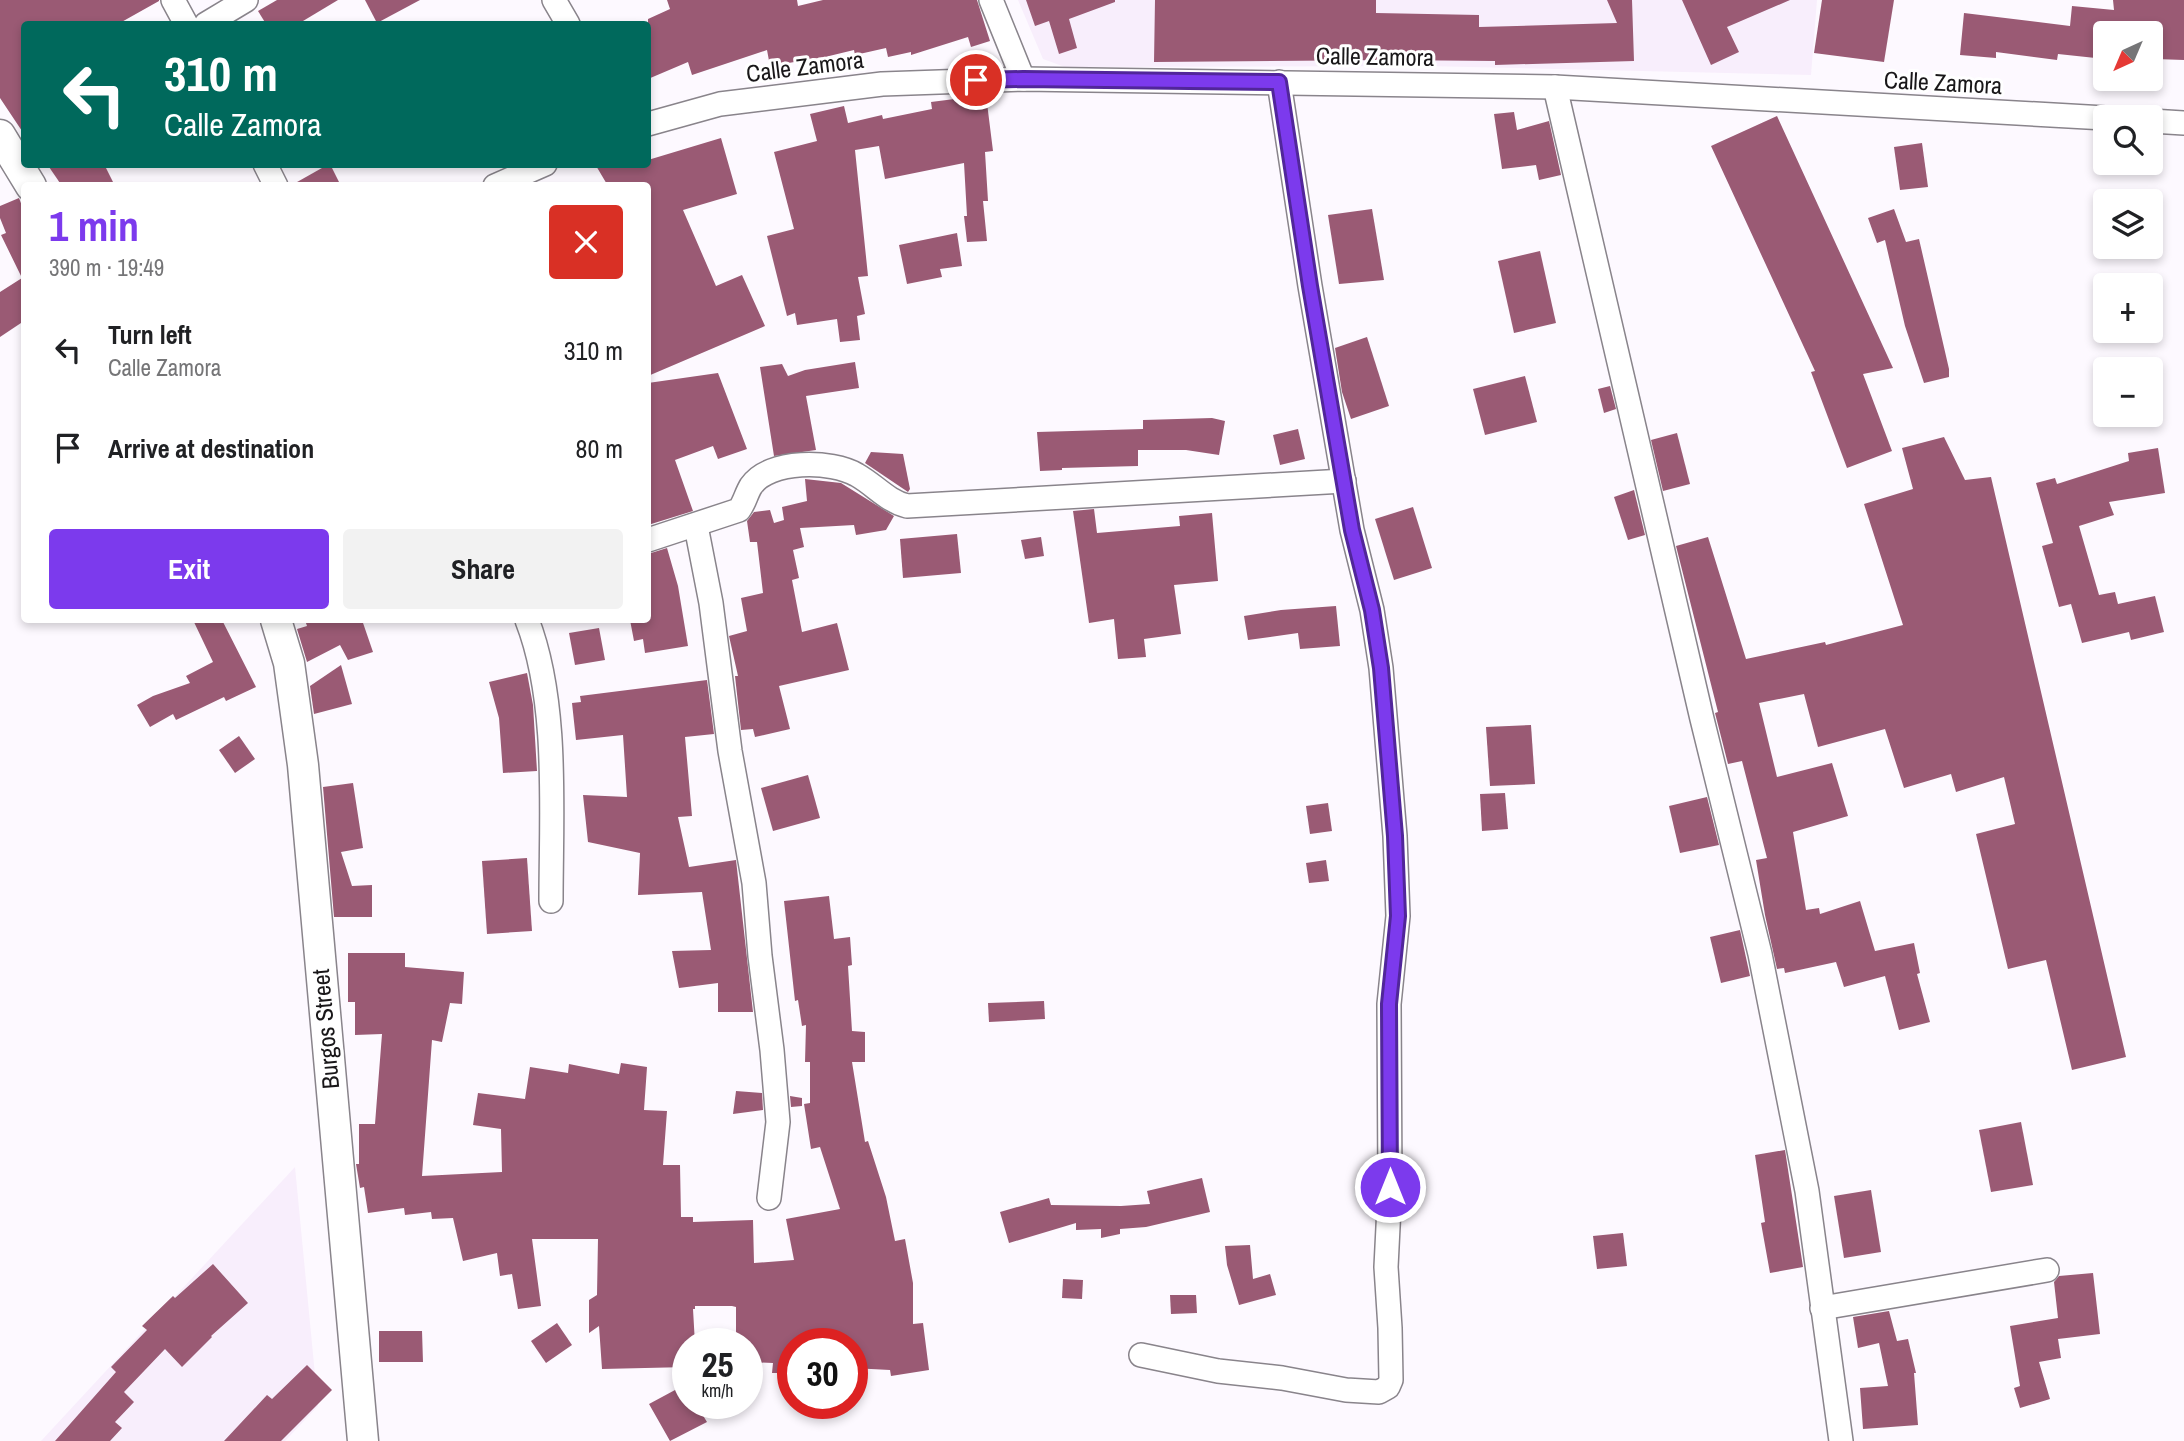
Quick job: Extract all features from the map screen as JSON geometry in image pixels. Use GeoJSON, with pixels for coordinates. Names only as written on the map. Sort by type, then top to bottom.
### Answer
{"type":"FeatureCollection","features":[{"type":"Feature","properties":{"kind":"main road"},"geometry":{"type":"LineString","coordinates":[[11,140],[21,163]]}},
{"type":"Feature","properties":{"kind":"main road","name":"Burgos Street"},"geometry":{"type":"LineString","coordinates":[[277,623],[289,663],[303,765],[363,1441]]}},
{"type":"Feature","properties":{"kind":"street"},"geometry":{"type":"LineString","coordinates":[[173,0],[184,21]]}},
{"type":"Feature","properties":{"kind":"street"},"geometry":{"type":"LineString","coordinates":[[211,21],[246,0]]}},
{"type":"Feature","properties":{"kind":"street"},"geometry":{"type":"LineString","coordinates":[[554,0],[566,21]]}},
{"type":"Feature","properties":{"kind":"street"},"geometry":{"type":"LineString","coordinates":[[991,0],[1023,79]]}},
{"type":"Feature","properties":{"kind":"street","name":"Calle Zamora"},"geometry":{"type":"LineString","coordinates":[[651,123],[720,104],[882,84],[1023,79],[1555,87],[2093,117]]}},
{"type":"Feature","properties":{"kind":"street"},"geometry":{"type":"LineString","coordinates":[[1142,1355],[1218,1371],[1282,1378],[1346,1390],[1379,1392],[1388,1387],[1391,1380],[1391,1328],[1386,1267],[1390,1187],[1389,1004],[1398,916],[1395,836],[1381,668],[1372,610],[1352,530],[1310,286],[1279,82]]}},
{"type":"Feature","properties":{"kind":"street"},"geometry":{"type":"LineString","coordinates":[[1555,87],[1702,719],[1760,954],[1807,1191],[1840,1441]]}},
{"type":"Feature","properties":{"kind":"street"},"geometry":{"type":"LineString","coordinates":[[2163,122],[2184,123]]}},
{"type":"Feature","properties":{"kind":"street"},"geometry":{"type":"LineString","coordinates":[[502,182],[535,168]]}},
{"type":"Feature","properties":{"kind":"street"},"geometry":{"type":"LineString","coordinates":[[651,539],[739,510],[746,502],[751,485],[766,474],[785,466],[826,464],[842,467],[897,503],[907,506],[1344,481]]}},
{"type":"Feature","properties":{"kind":"street"},"geometry":{"type":"LineString","coordinates":[[696,526],[711,603],[730,751],[754,883],[778,1122],[769,1198]]}},
{"type":"Feature","properties":{"kind":"street"},"geometry":{"type":"LineString","coordinates":[[528,623],[538,647],[543,675],[551,762],[551,901]]}},
{"type":"Feature","properties":{"kind":"street"},"geometry":{"type":"LineString","coordinates":[[1822,1308],[2047,1270]]}},
{"type":"Feature","properties":{"kind":"shaded area"},"geometry":{"type":"Polygon","coordinates":[[[1018,0],[1817,0],[1811,75],[1425,66],[1065,67],[1043,59],[1018,0]]]}},
{"type":"Feature","properties":{"kind":"shaded area"},"geometry":{"type":"Polygon","coordinates":[[[295,1167],[318,1406],[285,1441],[41,1441],[295,1167]]]}},
{"type":"Feature","properties":{"kind":"building"},"geometry":{"type":"Polygon","coordinates":[[[0,0],[159,0],[123,21],[21,21],[21,130],[0,98],[0,0]]]}},
{"type":"Feature","properties":{"kind":"building"},"geometry":{"type":"Polygon","coordinates":[[[277,0],[338,0],[303,21],[264,21],[258,11],[277,0]]]}},
{"type":"Feature","properties":{"kind":"building"},"geometry":{"type":"Polygon","coordinates":[[[365,0],[420,0],[381,21],[376,21],[365,0]]]}},
{"type":"Feature","properties":{"kind":"building"},"geometry":{"type":"Polygon","coordinates":[[[667,0],[797,0],[798,6],[823,0],[977,0],[990,41],[971,47],[968,37],[911,55],[911,52],[888,57],[886,48],[855,55],[854,50],[770,66],[767,50],[692,75],[688,62],[651,78],[651,21],[648,19],[670,9],[667,0]]]}},
{"type":"Feature","properties":{"kind":"building"},"geometry":{"type":"Polygon","coordinates":[[[1026,0],[1115,2],[1069,19],[1077,48],[1059,54],[1049,21],[1035,26],[1026,0]]]}},
{"type":"Feature","properties":{"kind":"building"},"geometry":{"type":"Polygon","coordinates":[[[1155,0],[1376,0],[1376,13],[1479,15],[1479,27],[1617,23],[1607,0],[1632,0],[1634,61],[1495,65],[1495,61],[1389,60],[1154,62],[1155,0]]]}},
{"type":"Feature","properties":{"kind":"building"},"geometry":{"type":"Polygon","coordinates":[[[1682,0],[1790,0],[1727,27],[1739,52],[1711,65],[1682,0]]]}},
{"type":"Feature","properties":{"kind":"building"},"geometry":{"type":"Polygon","coordinates":[[[1822,0],[1894,0],[1884,62],[1814,53],[1822,0]]]}},
{"type":"Feature","properties":{"kind":"building"},"geometry":{"type":"Polygon","coordinates":[[[2113,0],[2184,0],[2184,60],[2163,59],[2163,21],[2093,21],[2093,58],[2058,54],[2057,60],[1996,52],[1996,58],[1960,55],[1964,13],[2070,26],[2072,6],[2114,10],[2113,0]]]}},
{"type":"Feature","properties":{"kind":"building"},"geometry":{"type":"Polygon","coordinates":[[[986,95],[993,151],[985,152],[988,201],[983,201],[987,241],[967,242],[964,163],[885,179],[879,146],[855,150],[868,276],[858,277],[865,314],[857,316],[860,340],[840,342],[837,319],[797,325],[795,313],[787,316],[767,236],[794,229],[774,152],[817,141],[810,114],[844,106],[848,123],[882,115],[883,119],[932,109],[931,102],[986,95]]]}},
{"type":"Feature","properties":{"kind":"building"},"geometry":{"type":"Polygon","coordinates":[[[1514,112],[1517,130],[1549,121],[1561,175],[1539,180],[1536,165],[1502,169],[1494,114],[1514,112]]]}},
{"type":"Feature","properties":{"kind":"building"},"geometry":{"type":"Polygon","coordinates":[[[1777,116],[1893,368],[1863,374],[1892,451],[1847,468],[1811,372],[1815,371],[1711,146],[1777,116]]]}},
{"type":"Feature","properties":{"kind":"building"},"geometry":{"type":"Polygon","coordinates":[[[721,138],[737,194],[683,210],[716,286],[742,275],[765,326],[651,375],[651,182],[606,182],[597,168],[651,168],[651,159],[721,138]]]}},
{"type":"Feature","properties":{"kind":"building"},"geometry":{"type":"Polygon","coordinates":[[[1922,143],[1928,187],[1900,190],[1894,147],[1922,143]]]}},
{"type":"Feature","properties":{"kind":"building"},"geometry":{"type":"Polygon","coordinates":[[[50,168],[106,168],[113,182],[59,182],[50,168]]]}},
{"type":"Feature","properties":{"kind":"building"},"geometry":{"type":"Polygon","coordinates":[[[322,168],[332,168],[339,182],[297,182],[322,168]]]}},
{"type":"Feature","properties":{"kind":"building"},"geometry":{"type":"Polygon","coordinates":[[[19,198],[21,203],[21,276],[1,235],[6,233],[0,218],[0,206],[19,198]]]}},
{"type":"Feature","properties":{"kind":"building"},"geometry":{"type":"Polygon","coordinates":[[[1372,209],[1384,280],[1339,284],[1328,215],[1372,209]]]}},
{"type":"Feature","properties":{"kind":"building"},"geometry":{"type":"Polygon","coordinates":[[[1894,209],[1906,242],[1919,239],[1949,377],[1924,383],[1905,326],[1885,240],[1877,243],[1868,218],[1894,209]]]}},
{"type":"Feature","properties":{"kind":"building"},"geometry":{"type":"Polygon","coordinates":[[[957,233],[962,266],[940,269],[942,277],[907,284],[899,245],[957,233]]]}},
{"type":"Feature","properties":{"kind":"building"},"geometry":{"type":"Polygon","coordinates":[[[1540,251],[1556,323],[1514,333],[1498,261],[1540,251]]]}},
{"type":"Feature","properties":{"kind":"building"},"geometry":{"type":"Polygon","coordinates":[[[21,279],[21,323],[0,337],[0,292],[21,279]]]}},
{"type":"Feature","properties":{"kind":"building"},"geometry":{"type":"Polygon","coordinates":[[[1367,337],[1389,406],[1351,419],[1342,392],[1335,348],[1367,337]]]}},
{"type":"Feature","properties":{"kind":"building"},"geometry":{"type":"Polygon","coordinates":[[[855,362],[859,388],[806,396],[816,450],[774,456],[760,367],[782,364],[788,376],[805,370],[855,362]]]}},
{"type":"Feature","properties":{"kind":"building"},"geometry":{"type":"Polygon","coordinates":[[[718,373],[747,449],[718,459],[713,446],[675,460],[693,511],[651,524],[651,383],[718,373]]]}},
{"type":"Feature","properties":{"kind":"building"},"geometry":{"type":"Polygon","coordinates":[[[1525,376],[1537,422],[1485,435],[1473,389],[1525,376]]]}},
{"type":"Feature","properties":{"kind":"building"},"geometry":{"type":"Polygon","coordinates":[[[1610,386],[1616,409],[1604,413],[1598,389],[1610,386]]]}},
{"type":"Feature","properties":{"kind":"building"},"geometry":{"type":"Polygon","coordinates":[[[1212,418],[1225,421],[1219,455],[1186,450],[1138,450],[1138,466],[1040,471],[1037,432],[1143,429],[1143,420],[1212,418]]]}},
{"type":"Feature","properties":{"kind":"building"},"geometry":{"type":"Polygon","coordinates":[[[1298,429],[1305,459],[1280,465],[1273,435],[1298,429]]]}},
{"type":"Feature","properties":{"kind":"building"},"geometry":{"type":"Polygon","coordinates":[[[1677,433],[1690,484],[1663,491],[1651,440],[1677,433]]]}},
{"type":"Feature","properties":{"kind":"building"},"geometry":{"type":"Polygon","coordinates":[[[1944,437],[1965,480],[1991,477],[2126,1057],[2072,1070],[2046,960],[2008,969],[1976,834],[2015,824],[2004,777],[1956,792],[1951,774],[1904,788],[1885,729],[1818,747],[1804,694],[1759,703],[1777,777],[1832,763],[1848,816],[1793,832],[1806,910],[1819,908],[1820,914],[1860,901],[1875,951],[1914,943],[1920,973],[1917,974],[1930,1022],[1899,1030],[1885,976],[1844,987],[1836,962],[1785,973],[1784,968],[1777,969],[1756,860],[1767,858],[1742,761],[1728,764],[1715,713],[1718,712],[1676,546],[1708,537],[1746,659],[1825,642],[1826,645],[1903,625],[1864,504],[1913,489],[1902,448],[1944,437]]]}},
{"type":"Feature","properties":{"kind":"building"},"geometry":{"type":"Polygon","coordinates":[[[2158,448],[2165,493],[2109,502],[2114,515],[2079,526],[2099,595],[2115,592],[2118,604],[2155,596],[2164,632],[2131,640],[2129,632],[2082,643],[2071,604],[2059,607],[2042,546],[2053,543],[2036,483],[2055,478],[2057,484],[2129,461],[2128,453],[2158,448]]]}},
{"type":"Feature","properties":{"kind":"building"},"geometry":{"type":"Polygon","coordinates":[[[871,452],[903,454],[910,489],[908,492],[865,463],[871,452]]]}},
{"type":"Feature","properties":{"kind":"building"},"geometry":{"type":"Polygon","coordinates":[[[805,479],[841,483],[894,516],[886,530],[856,535],[854,525],[800,528],[804,547],[793,550],[799,578],[792,580],[802,632],[837,623],[849,670],[779,686],[790,729],[755,737],[753,729],[741,730],[735,676],[738,676],[729,636],[747,631],[741,598],[763,593],[757,542],[750,542],[747,521],[754,512],[770,510],[774,523],[784,520],[782,507],[807,501],[805,479]]]}},
{"type":"Feature","properties":{"kind":"building"},"geometry":{"type":"Polygon","coordinates":[[[1634,490],[1645,535],[1628,540],[1614,497],[1634,490]]]}},
{"type":"Feature","properties":{"kind":"building"},"geometry":{"type":"Polygon","coordinates":[[[1413,507],[1432,568],[1394,580],[1375,519],[1413,507]]]}},
{"type":"Feature","properties":{"kind":"building"},"geometry":{"type":"Polygon","coordinates":[[[1094,509],[1097,533],[1180,526],[1179,516],[1212,513],[1218,581],[1174,585],[1181,634],[1144,639],[1146,657],[1118,659],[1114,619],[1089,623],[1073,511],[1094,509]]]}},
{"type":"Feature","properties":{"kind":"building"},"geometry":{"type":"Polygon","coordinates":[[[957,534],[961,573],[903,578],[900,539],[957,534]]]}},
{"type":"Feature","properties":{"kind":"building"},"geometry":{"type":"Polygon","coordinates":[[[1041,537],[1044,556],[1025,559],[1021,540],[1041,537]]]}},
{"type":"Feature","properties":{"kind":"building"},"geometry":{"type":"Polygon","coordinates":[[[667,548],[678,586],[688,646],[645,653],[643,639],[634,641],[631,623],[651,623],[651,553],[667,548]]]}},
{"type":"Feature","properties":{"kind":"building"},"geometry":{"type":"Polygon","coordinates":[[[1336,606],[1340,646],[1300,649],[1298,633],[1248,640],[1244,616],[1336,606]]]}},
{"type":"Feature","properties":{"kind":"building"},"geometry":{"type":"Polygon","coordinates":[[[194,623],[224,623],[256,687],[226,701],[224,697],[176,720],[173,714],[150,727],[137,705],[153,696],[190,683],[186,676],[213,662],[194,623]]]}},
{"type":"Feature","properties":{"kind":"building"},"geometry":{"type":"Polygon","coordinates":[[[306,623],[363,623],[373,652],[348,660],[340,645],[307,662],[297,629],[307,626],[306,623]]]}},
{"type":"Feature","properties":{"kind":"building"},"geometry":{"type":"Polygon","coordinates":[[[599,628],[605,660],[575,665],[569,633],[599,628]]]}},
{"type":"Feature","properties":{"kind":"building"},"geometry":{"type":"Polygon","coordinates":[[[341,665],[352,704],[314,714],[310,686],[341,665]]]}},
{"type":"Feature","properties":{"kind":"building"},"geometry":{"type":"Polygon","coordinates":[[[527,673],[533,705],[537,771],[503,773],[499,718],[489,682],[527,673]]]}},
{"type":"Feature","properties":{"kind":"building"},"geometry":{"type":"Polygon","coordinates":[[[707,680],[714,734],[685,737],[692,816],[678,817],[689,867],[736,860],[753,1012],[718,1012],[718,983],[679,988],[672,951],[711,950],[702,892],[638,895],[640,853],[588,842],[583,795],[627,797],[623,735],[576,740],[572,703],[581,702],[580,696],[707,680]]]}},
{"type":"Feature","properties":{"kind":"building"},"geometry":{"type":"Polygon","coordinates":[[[1531,725],[1535,784],[1490,786],[1486,727],[1531,725]]]}},
{"type":"Feature","properties":{"kind":"building"},"geometry":{"type":"Polygon","coordinates":[[[239,736],[255,759],[235,773],[219,750],[239,736]]]}},
{"type":"Feature","properties":{"kind":"building"},"geometry":{"type":"Polygon","coordinates":[[[808,775],[820,818],[773,831],[761,788],[808,775]]]}},
{"type":"Feature","properties":{"kind":"building"},"geometry":{"type":"Polygon","coordinates":[[[353,783],[363,848],[341,852],[352,886],[372,885],[372,917],[334,917],[323,787],[353,783]]]}},
{"type":"Feature","properties":{"kind":"building"},"geometry":{"type":"Polygon","coordinates":[[[1505,793],[1508,829],[1482,831],[1480,794],[1505,793]]]}},
{"type":"Feature","properties":{"kind":"building"},"geometry":{"type":"Polygon","coordinates":[[[1707,797],[1719,845],[1680,853],[1669,806],[1707,797]]]}},
{"type":"Feature","properties":{"kind":"building"},"geometry":{"type":"Polygon","coordinates":[[[1328,803],[1332,831],[1310,834],[1306,806],[1328,803]]]}},
{"type":"Feature","properties":{"kind":"building"},"geometry":{"type":"Polygon","coordinates":[[[527,858],[532,931],[487,934],[482,861],[527,858]]]}},
{"type":"Feature","properties":{"kind":"building"},"geometry":{"type":"Polygon","coordinates":[[[1326,860],[1329,881],[1309,883],[1306,863],[1326,860]]]}},
{"type":"Feature","properties":{"kind":"building"},"geometry":{"type":"Polygon","coordinates":[[[829,896],[834,939],[850,937],[852,965],[848,966],[852,1031],[865,1032],[865,1062],[852,1062],[865,1142],[868,1141],[886,1197],[895,1241],[905,1239],[913,1283],[913,1324],[923,1323],[929,1370],[891,1376],[890,1370],[868,1369],[868,1328],[777,1328],[777,1373],[772,1373],[773,1363],[763,1363],[763,1328],[736,1328],[736,1307],[732,1306],[695,1306],[694,1328],[672,1328],[672,1367],[602,1369],[599,1326],[589,1333],[589,1300],[597,1295],[598,1239],[532,1239],[541,1306],[518,1309],[512,1274],[500,1276],[497,1253],[463,1261],[453,1218],[432,1219],[431,1212],[405,1215],[404,1208],[368,1213],[364,1187],[360,1188],[356,1164],[359,1164],[359,1124],[375,1124],[382,1034],[355,1035],[355,1002],[348,1002],[348,953],[405,953],[405,967],[464,972],[462,1004],[450,1003],[442,1042],[432,1040],[422,1176],[502,1172],[501,1129],[473,1125],[478,1093],[525,1099],[530,1067],[568,1073],[569,1064],[619,1074],[621,1063],[647,1067],[644,1110],[667,1111],[663,1165],[680,1165],[681,1217],[693,1217],[693,1222],[753,1220],[754,1263],[794,1260],[786,1219],[840,1209],[820,1147],[811,1149],[804,1104],[810,1103],[810,1062],[805,1062],[806,1025],[802,1026],[798,1000],[795,1001],[784,901],[829,896]]]}},
{"type":"Feature","properties":{"kind":"building"},"geometry":{"type":"Polygon","coordinates":[[[1740,930],[1750,976],[1721,983],[1710,937],[1740,930]]]}},
{"type":"Feature","properties":{"kind":"building"},"geometry":{"type":"Polygon","coordinates":[[[1044,1001],[1045,1019],[989,1022],[988,1003],[1044,1001]]]}},
{"type":"Feature","properties":{"kind":"building"},"geometry":{"type":"Polygon","coordinates":[[[736,1091],[762,1093],[763,1110],[733,1114],[736,1091]]]}},
{"type":"Feature","properties":{"kind":"building"},"geometry":{"type":"Polygon","coordinates":[[[790,1096],[802,1098],[802,1106],[791,1107],[790,1096]]]}},
{"type":"Feature","properties":{"kind":"building"},"geometry":{"type":"Polygon","coordinates":[[[2021,1122],[2033,1185],[1991,1192],[1979,1130],[2021,1122]]]}},
{"type":"Feature","properties":{"kind":"building"},"geometry":{"type":"Polygon","coordinates":[[[1785,1150],[1803,1267],[1770,1273],[1761,1223],[1765,1222],[1755,1155],[1785,1150]]]}},
{"type":"Feature","properties":{"kind":"building"},"geometry":{"type":"Polygon","coordinates":[[[1202,1178],[1210,1212],[1146,1227],[1120,1229],[1120,1234],[1101,1238],[1101,1229],[1076,1230],[1076,1223],[1009,1243],[1000,1212],[1049,1198],[1051,1205],[1150,1204],[1147,1191],[1202,1178]]]}},
{"type":"Feature","properties":{"kind":"building"},"geometry":{"type":"Polygon","coordinates":[[[1871,1190],[1881,1252],[1844,1258],[1834,1196],[1871,1190]]]}},
{"type":"Feature","properties":{"kind":"building"},"geometry":{"type":"Polygon","coordinates":[[[1623,1233],[1627,1266],[1597,1269],[1593,1236],[1623,1233]]]}},
{"type":"Feature","properties":{"kind":"building"},"geometry":{"type":"Polygon","coordinates":[[[1250,1245],[1253,1279],[1270,1274],[1276,1295],[1239,1305],[1227,1265],[1225,1246],[1250,1245]]]}},
{"type":"Feature","properties":{"kind":"building"},"geometry":{"type":"Polygon","coordinates":[[[213,1264],[248,1303],[182,1367],[165,1349],[124,1392],[134,1402],[115,1422],[122,1428],[110,1441],[55,1441],[116,1372],[111,1367],[147,1330],[142,1326],[173,1296],[175,1298],[213,1264]]]}},
{"type":"Feature","properties":{"kind":"building"},"geometry":{"type":"Polygon","coordinates":[[[2093,1273],[2100,1334],[2058,1339],[2061,1358],[2039,1362],[2050,1399],[2020,1408],[2014,1388],[2020,1386],[2010,1326],[2058,1318],[2054,1282],[2059,1276],[2093,1273]]]}},
{"type":"Feature","properties":{"kind":"building"},"geometry":{"type":"Polygon","coordinates":[[[1063,1279],[1083,1280],[1082,1299],[1062,1298],[1063,1279]]]}},
{"type":"Feature","properties":{"kind":"building"},"geometry":{"type":"Polygon","coordinates":[[[1170,1295],[1196,1295],[1197,1313],[1171,1314],[1170,1295]]]}},
{"type":"Feature","properties":{"kind":"building"},"geometry":{"type":"Polygon","coordinates":[[[1889,1311],[1897,1341],[1908,1339],[1916,1373],[1918,1425],[1863,1429],[1860,1388],[1888,1386],[1879,1343],[1858,1348],[1853,1317],[1889,1311]]]}},
{"type":"Feature","properties":{"kind":"building"},"geometry":{"type":"Polygon","coordinates":[[[557,1323],[572,1345],[546,1363],[531,1341],[557,1323]]]}},
{"type":"Feature","properties":{"kind":"building"},"geometry":{"type":"Polygon","coordinates":[[[379,1331],[422,1331],[423,1362],[379,1362],[379,1331]]]}},
{"type":"Feature","properties":{"kind":"building"},"geometry":{"type":"Polygon","coordinates":[[[307,1365],[332,1390],[281,1441],[224,1441],[267,1395],[272,1399],[307,1365]]]}},
{"type":"Feature","properties":{"kind":"building"},"geometry":{"type":"Polygon","coordinates":[[[672,1392],[672,1419],[705,1419],[707,1422],[670,1441],[649,1404],[672,1392]]]}},
{"type":"Feature","properties":{"kind":"route"},"geometry":{"type":"LineString","coordinates":[[976,80],[1279,82],[1310,286],[1352,530],[1372,610],[1381,668],[1395,836],[1398,916],[1389,1004],[1390,1187]]}}]}
